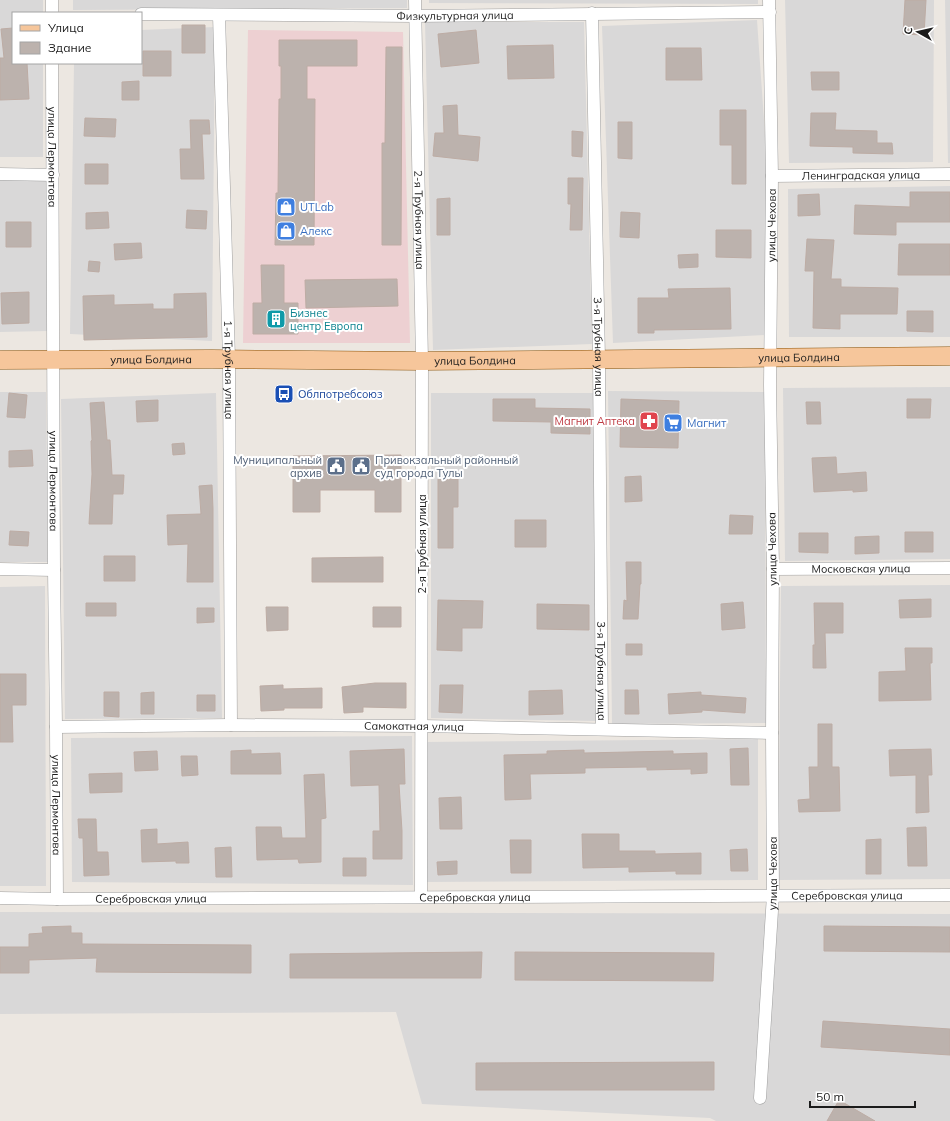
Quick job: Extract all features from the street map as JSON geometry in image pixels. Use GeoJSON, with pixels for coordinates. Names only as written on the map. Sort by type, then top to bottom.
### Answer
{"type":"FeatureCollection","features":[{"type":"Feature","properties":{"kind":"main road","name":"улица Болдина"},"geometry":{"type":"LineString","coordinates":[[0,360],[229,359],[422,361],[950,356]]}},
{"type":"Feature","properties":{"kind":"street"},"geometry":{"type":"LineString","coordinates":[[52,0],[52,12]]}},
{"type":"Feature","properties":{"kind":"street","name":"2-я Трубная улица"},"geometry":{"type":"LineString","coordinates":[[415,0],[422,361],[422,897]]}},
{"type":"Feature","properties":{"kind":"street","name":"Физкультурная улица"},"geometry":{"type":"LineString","coordinates":[[142,14],[415,16],[592,13],[769,6]]}},
{"type":"Feature","properties":{"kind":"street","name":"улица Чехова"},"geometry":{"type":"LineString","coordinates":[[760,1098],[773,895],[773,570],[770,385],[772,176],[769,6]]}},
{"type":"Feature","properties":{"kind":"street","name":"3-я Трубная улица"},"geometry":{"type":"LineString","coordinates":[[592,13],[599,359],[602,729]]}},
{"type":"Feature","properties":{"kind":"street","name":"1-я Трубная улица"},"geometry":{"type":"LineString","coordinates":[[219,15],[229,359],[231,725]]}},
{"type":"Feature","properties":{"kind":"street","name":"улица Лермонтова"},"geometry":{"type":"LineString","coordinates":[[52,64],[57,899]]}},
{"type":"Feature","properties":{"kind":"street"},"geometry":{"type":"LineString","coordinates":[[0,174],[53,176]]}},
{"type":"Feature","properties":{"kind":"street","name":"Ленинградская улица"},"geometry":{"type":"LineString","coordinates":[[772,176],[950,174]]}},
{"type":"Feature","properties":{"kind":"street","name":"Московская улица"},"geometry":{"type":"LineString","coordinates":[[773,570],[950,568]]}},
{"type":"Feature","properties":{"kind":"street"},"geometry":{"type":"LineString","coordinates":[[0,569],[54,570]]}},
{"type":"Feature","properties":{"kind":"street","name":"Самокатная улица"},"geometry":{"type":"LineString","coordinates":[[56,727],[231,725],[422,726],[772,733]]}},
{"type":"Feature","properties":{"kind":"street","name":"Серебровская улица"},"geometry":{"type":"LineString","coordinates":[[0,898],[950,895]]}},
{"type":"Feature","properties":{"kind":"shaded area"},"geometry":{"type":"Polygon","coordinates":[[[0,0],[43,0],[43,12],[12,12],[12,64],[43,64],[43,157],[0,157],[0,0]]]}},
{"type":"Feature","properties":{"kind":"shaded area"},"geometry":{"type":"Polygon","coordinates":[[[73,0],[407,0],[407,8],[73,10],[73,0]]]}},
{"type":"Feature","properties":{"kind":"shaded area"},"geometry":{"type":"Polygon","coordinates":[[[429,0],[758,0],[758,4],[429,3],[429,0]]]}},
{"type":"Feature","properties":{"kind":"shaded area"},"geometry":{"type":"Polygon","coordinates":[[[785,0],[934,0],[933,162],[789,163],[785,0]]]}},
{"type":"Feature","properties":{"kind":"shaded area"},"geometry":{"type":"Polygon","coordinates":[[[945,0],[950,0],[950,163],[948,163],[945,0]]]}},
{"type":"Feature","properties":{"kind":"shaded area"},"geometry":{"type":"Polygon","coordinates":[[[757,20],[768,178],[765,335],[613,343],[602,26],[757,20]]]}},
{"type":"Feature","properties":{"kind":"shaded area"},"geometry":{"type":"Polygon","coordinates":[[[425,22],[584,22],[592,344],[433,350],[425,22]]]}},
{"type":"Feature","properties":{"kind":"shaded area"},"geometry":{"type":"Polygon","coordinates":[[[215,27],[212,341],[70,334],[74,64],[142,64],[142,30],[215,27]]]}},
{"type":"Feature","properties":{"kind":"shaded area"},"geometry":{"type":"Polygon","coordinates":[[[248,30],[403,32],[410,343],[243,343],[248,30]]]}},
{"type":"Feature","properties":{"kind":"shaded area"},"geometry":{"type":"Polygon","coordinates":[[[48,178],[48,331],[0,332],[0,179],[48,178]]]}},
{"type":"Feature","properties":{"kind":"shaded area"},"geometry":{"type":"Polygon","coordinates":[[[950,186],[950,337],[789,337],[788,189],[950,186]]]}},
{"type":"Feature","properties":{"kind":"shaded area"},"geometry":{"type":"Polygon","coordinates":[[[950,387],[950,559],[785,561],[783,388],[950,387]]]}},
{"type":"Feature","properties":{"kind":"shaded area"},"geometry":{"type":"Polygon","coordinates":[[[608,391],[765,392],[766,723],[612,724],[608,391]]]}},
{"type":"Feature","properties":{"kind":"shaded area"},"geometry":{"type":"Polygon","coordinates":[[[0,392],[46,392],[48,562],[0,562],[0,392]]]}},
{"type":"Feature","properties":{"kind":"shaded area"},"geometry":{"type":"Polygon","coordinates":[[[216,393],[222,718],[65,719],[61,399],[216,393]]]}},
{"type":"Feature","properties":{"kind":"shaded area"},"geometry":{"type":"Polygon","coordinates":[[[431,393],[594,393],[598,721],[431,718],[431,393]]]}},
{"type":"Feature","properties":{"kind":"shaded area"},"geometry":{"type":"Polygon","coordinates":[[[950,585],[950,879],[778,880],[781,586],[950,585]]]}},
{"type":"Feature","properties":{"kind":"shaded area"},"geometry":{"type":"Polygon","coordinates":[[[45,586],[46,886],[0,886],[0,587],[45,586]]]}},
{"type":"Feature","properties":{"kind":"shaded area"},"geometry":{"type":"Polygon","coordinates":[[[412,736],[413,885],[72,882],[71,738],[412,736]]]}},
{"type":"Feature","properties":{"kind":"shaded area"},"geometry":{"type":"Polygon","coordinates":[[[758,739],[758,880],[424,882],[424,742],[758,739]]]}},
{"type":"Feature","properties":{"kind":"shaded area"},"geometry":{"type":"Polygon","coordinates":[[[0,912],[950,914],[950,1121],[716,1121],[710,1118],[422,1104],[396,1012],[0,1014],[0,912]]]}},
{"type":"Feature","properties":{"kind":"building"},"geometry":{"type":"Polygon","coordinates":[[[905,0],[926,0],[924,35],[903,34],[905,0]]]}},
{"type":"Feature","properties":{"kind":"building"},"geometry":{"type":"Polygon","coordinates":[[[182,25],[205,25],[205,53],[182,53],[182,25]]]}},
{"type":"Feature","properties":{"kind":"building"},"geometry":{"type":"Polygon","coordinates":[[[12,28],[12,64],[27,64],[29,99],[0,100],[0,58],[4,58],[1,29],[12,28]]]}},
{"type":"Feature","properties":{"kind":"building"},"geometry":{"type":"Polygon","coordinates":[[[476,30],[479,63],[441,67],[438,34],[476,30]]]}},
{"type":"Feature","properties":{"kind":"building"},"geometry":{"type":"Polygon","coordinates":[[[279,40],[357,40],[357,66],[307,66],[307,99],[315,99],[314,245],[275,245],[276,193],[278,193],[279,99],[281,99],[279,40]]]}},
{"type":"Feature","properties":{"kind":"building"},"geometry":{"type":"Polygon","coordinates":[[[553,45],[554,78],[508,79],[507,46],[553,45]]]}},
{"type":"Feature","properties":{"kind":"building"},"geometry":{"type":"Polygon","coordinates":[[[386,47],[402,47],[401,245],[382,245],[382,143],[385,143],[386,47]]]}},
{"type":"Feature","properties":{"kind":"building"},"geometry":{"type":"Polygon","coordinates":[[[666,48],[701,48],[702,80],[666,80],[666,48]]]}},
{"type":"Feature","properties":{"kind":"building"},"geometry":{"type":"Polygon","coordinates":[[[143,51],[171,51],[171,76],[143,76],[143,51]]]}},
{"type":"Feature","properties":{"kind":"building"},"geometry":{"type":"Polygon","coordinates":[[[811,72],[839,72],[839,90],[812,90],[811,72]]]}},
{"type":"Feature","properties":{"kind":"building"},"geometry":{"type":"Polygon","coordinates":[[[139,81],[139,100],[122,100],[122,82],[139,81]]]}},
{"type":"Feature","properties":{"kind":"building"},"geometry":{"type":"Polygon","coordinates":[[[457,105],[458,135],[480,137],[478,161],[433,156],[435,133],[444,133],[443,106],[457,105]]]}},
{"type":"Feature","properties":{"kind":"building"},"geometry":{"type":"Polygon","coordinates":[[[720,110],[746,110],[746,184],[732,184],[732,145],[720,145],[720,110]]]}},
{"type":"Feature","properties":{"kind":"building"},"geometry":{"type":"Polygon","coordinates":[[[811,113],[836,113],[835,130],[877,131],[877,143],[892,143],[893,154],[853,153],[853,147],[810,146],[811,113]]]}},
{"type":"Feature","properties":{"kind":"building"},"geometry":{"type":"Polygon","coordinates":[[[85,118],[116,119],[115,137],[84,136],[85,118]]]}},
{"type":"Feature","properties":{"kind":"building"},"geometry":{"type":"Polygon","coordinates":[[[190,120],[209,120],[210,134],[202,134],[204,179],[181,179],[180,149],[191,149],[190,120]]]}},
{"type":"Feature","properties":{"kind":"building"},"geometry":{"type":"Polygon","coordinates":[[[618,122],[632,122],[632,159],[618,158],[618,122]]]}},
{"type":"Feature","properties":{"kind":"building"},"geometry":{"type":"Polygon","coordinates":[[[572,131],[583,132],[582,157],[572,156],[572,131]]]}},
{"type":"Feature","properties":{"kind":"building"},"geometry":{"type":"Polygon","coordinates":[[[85,164],[108,164],[108,184],[85,184],[85,164]]]}},
{"type":"Feature","properties":{"kind":"building"},"geometry":{"type":"Polygon","coordinates":[[[568,178],[583,178],[582,230],[570,230],[571,204],[568,204],[568,178]]]}},
{"type":"Feature","properties":{"kind":"building"},"geometry":{"type":"Polygon","coordinates":[[[910,192],[950,192],[950,222],[896,222],[896,235],[854,234],[855,205],[910,207],[910,192]]]}},
{"type":"Feature","properties":{"kind":"building"},"geometry":{"type":"Polygon","coordinates":[[[819,194],[820,215],[798,216],[798,195],[819,194]]]}},
{"type":"Feature","properties":{"kind":"building"},"geometry":{"type":"Polygon","coordinates":[[[450,198],[450,235],[437,235],[437,199],[450,198]]]}},
{"type":"Feature","properties":{"kind":"building"},"geometry":{"type":"Polygon","coordinates":[[[187,210],[207,211],[206,229],[186,228],[187,210]]]}},
{"type":"Feature","properties":{"kind":"building"},"geometry":{"type":"Polygon","coordinates":[[[108,212],[109,228],[86,229],[86,213],[108,212]]]}},
{"type":"Feature","properties":{"kind":"building"},"geometry":{"type":"Polygon","coordinates":[[[621,212],[640,213],[639,238],[620,237],[621,212]]]}},
{"type":"Feature","properties":{"kind":"building"},"geometry":{"type":"Polygon","coordinates":[[[6,222],[31,222],[31,247],[6,247],[6,222]]]}},
{"type":"Feature","properties":{"kind":"building"},"geometry":{"type":"Polygon","coordinates":[[[716,230],[751,230],[751,258],[716,257],[716,230]]]}},
{"type":"Feature","properties":{"kind":"building"},"geometry":{"type":"Polygon","coordinates":[[[807,239],[834,240],[831,279],[841,279],[841,287],[898,288],[897,314],[840,314],[840,329],[813,328],[814,271],[805,271],[807,239]]]}},
{"type":"Feature","properties":{"kind":"building"},"geometry":{"type":"Polygon","coordinates":[[[141,243],[142,258],[115,260],[114,244],[141,243]]]}},
{"type":"Feature","properties":{"kind":"building"},"geometry":{"type":"Polygon","coordinates":[[[899,244],[950,244],[950,275],[898,275],[899,244]]]}},
{"type":"Feature","properties":{"kind":"building"},"geometry":{"type":"Polygon","coordinates":[[[698,254],[698,267],[679,268],[678,255],[698,254]]]}},
{"type":"Feature","properties":{"kind":"building"},"geometry":{"type":"Polygon","coordinates":[[[89,261],[100,262],[99,272],[88,271],[89,261]]]}},
{"type":"Feature","properties":{"kind":"building","name":"Бизнес центр Европа"},"geometry":{"type":"Polygon","coordinates":[[[261,265],[284,265],[284,303],[298,303],[298,334],[253,334],[253,303],[262,303],[261,265]]]}},
{"type":"Feature","properties":{"kind":"building"},"geometry":{"type":"Polygon","coordinates":[[[397,279],[398,306],[306,308],[305,280],[397,279]]]}},
{"type":"Feature","properties":{"kind":"building"},"geometry":{"type":"Polygon","coordinates":[[[730,288],[731,329],[654,330],[654,333],[638,333],[638,298],[669,298],[668,289],[730,288]]]}},
{"type":"Feature","properties":{"kind":"building"},"geometry":{"type":"Polygon","coordinates":[[[29,292],[29,323],[2,324],[1,293],[29,292]]]}},
{"type":"Feature","properties":{"kind":"building"},"geometry":{"type":"Polygon","coordinates":[[[206,293],[207,337],[84,340],[83,296],[114,295],[114,305],[153,304],[153,309],[174,309],[174,294],[206,293]]]}},
{"type":"Feature","properties":{"kind":"building"},"geometry":{"type":"Polygon","coordinates":[[[907,311],[933,311],[933,332],[907,331],[907,311]]]}},
{"type":"Feature","properties":{"kind":"building"},"geometry":{"type":"Polygon","coordinates":[[[9,393],[27,395],[25,418],[7,417],[9,393]]]}},
{"type":"Feature","properties":{"kind":"building"},"geometry":{"type":"Polygon","coordinates":[[[493,399],[535,399],[535,408],[590,409],[590,434],[551,433],[551,422],[493,421],[493,399]]]}},
{"type":"Feature","properties":{"kind":"building"},"geometry":{"type":"Polygon","coordinates":[[[621,399],[679,401],[678,448],[620,447],[621,399]]]}},
{"type":"Feature","properties":{"kind":"building"},"geometry":{"type":"Polygon","coordinates":[[[907,399],[931,399],[930,418],[907,418],[907,399]]]}},
{"type":"Feature","properties":{"kind":"building"},"geometry":{"type":"Polygon","coordinates":[[[158,400],[158,421],[137,422],[136,401],[158,400]]]}},
{"type":"Feature","properties":{"kind":"building"},"geometry":{"type":"Polygon","coordinates":[[[104,402],[107,440],[110,440],[112,475],[124,475],[123,494],[113,494],[112,524],[89,524],[92,474],[90,403],[104,402]]]}},
{"type":"Feature","properties":{"kind":"building"},"geometry":{"type":"Polygon","coordinates":[[[806,402],[820,402],[821,424],[807,424],[806,402]]]}},
{"type":"Feature","properties":{"kind":"building"},"geometry":{"type":"Polygon","coordinates":[[[184,443],[185,454],[173,455],[172,444],[184,443]]]}},
{"type":"Feature","properties":{"kind":"building"},"geometry":{"type":"Polygon","coordinates":[[[32,450],[33,466],[9,467],[9,451],[32,450]]]}},
{"type":"Feature","properties":{"kind":"building"},"geometry":{"type":"Polygon","coordinates":[[[401,455],[401,512],[375,512],[375,490],[320,490],[320,512],[293,512],[293,456],[401,455]]]}},
{"type":"Feature","properties":{"kind":"building"},"geometry":{"type":"Polygon","coordinates":[[[836,457],[837,474],[866,472],[867,491],[853,492],[853,490],[814,492],[812,458],[836,457]]]}},
{"type":"Feature","properties":{"kind":"building"},"geometry":{"type":"Polygon","coordinates":[[[641,476],[642,501],[625,502],[625,477],[641,476]]]}},
{"type":"Feature","properties":{"kind":"building"},"geometry":{"type":"Polygon","coordinates":[[[438,479],[458,479],[458,507],[453,507],[453,548],[438,548],[438,479]]]}},
{"type":"Feature","properties":{"kind":"building"},"geometry":{"type":"Polygon","coordinates":[[[212,485],[213,582],[187,582],[188,544],[168,545],[167,515],[201,514],[199,486],[212,485]]]}},
{"type":"Feature","properties":{"kind":"building"},"geometry":{"type":"Polygon","coordinates":[[[730,515],[753,516],[752,534],[729,534],[730,515]]]}},
{"type":"Feature","properties":{"kind":"building"},"geometry":{"type":"Polygon","coordinates":[[[515,520],[546,520],[546,547],[515,547],[515,520]]]}},
{"type":"Feature","properties":{"kind":"building"},"geometry":{"type":"Polygon","coordinates":[[[10,531],[29,532],[28,546],[9,545],[10,531]]]}},
{"type":"Feature","properties":{"kind":"building"},"geometry":{"type":"Polygon","coordinates":[[[905,532],[933,532],[933,552],[905,552],[905,532]]]}},
{"type":"Feature","properties":{"kind":"building"},"geometry":{"type":"Polygon","coordinates":[[[799,533],[828,533],[828,553],[799,552],[799,533]]]}},
{"type":"Feature","properties":{"kind":"building"},"geometry":{"type":"Polygon","coordinates":[[[879,536],[879,553],[855,554],[855,537],[879,536]]]}},
{"type":"Feature","properties":{"kind":"building"},"geometry":{"type":"Polygon","coordinates":[[[104,556],[135,556],[135,581],[104,581],[104,556]]]}},
{"type":"Feature","properties":{"kind":"building"},"geometry":{"type":"Polygon","coordinates":[[[383,557],[383,582],[312,582],[312,558],[383,557]]]}},
{"type":"Feature","properties":{"kind":"building"},"geometry":{"type":"Polygon","coordinates":[[[626,562],[641,562],[638,619],[623,619],[624,600],[627,601],[626,562]]]}},
{"type":"Feature","properties":{"kind":"building"},"geometry":{"type":"Polygon","coordinates":[[[931,599],[931,617],[900,618],[899,600],[931,599]]]}},
{"type":"Feature","properties":{"kind":"building"},"geometry":{"type":"Polygon","coordinates":[[[438,600],[483,601],[482,628],[462,628],[462,651],[437,650],[438,600]]]}},
{"type":"Feature","properties":{"kind":"building"},"geometry":{"type":"Polygon","coordinates":[[[743,602],[745,628],[722,630],[721,604],[743,602]]]}},
{"type":"Feature","properties":{"kind":"building"},"geometry":{"type":"Polygon","coordinates":[[[86,603],[116,603],[116,616],[86,616],[86,603]]]}},
{"type":"Feature","properties":{"kind":"building"},"geometry":{"type":"Polygon","coordinates":[[[814,603],[843,603],[843,633],[825,633],[826,668],[813,668],[813,645],[815,645],[814,603]]]}},
{"type":"Feature","properties":{"kind":"building"},"geometry":{"type":"Polygon","coordinates":[[[537,604],[589,605],[589,630],[537,629],[537,604]]]}},
{"type":"Feature","properties":{"kind":"building"},"geometry":{"type":"Polygon","coordinates":[[[266,607],[288,607],[288,630],[267,631],[266,607]]]}},
{"type":"Feature","properties":{"kind":"building"},"geometry":{"type":"Polygon","coordinates":[[[373,607],[401,607],[401,627],[373,627],[373,607]]]}},
{"type":"Feature","properties":{"kind":"building"},"geometry":{"type":"Polygon","coordinates":[[[197,608],[214,608],[214,622],[197,623],[197,608]]]}},
{"type":"Feature","properties":{"kind":"building"},"geometry":{"type":"Polygon","coordinates":[[[626,644],[642,644],[642,655],[626,655],[626,644]]]}},
{"type":"Feature","properties":{"kind":"building"},"geometry":{"type":"Polygon","coordinates":[[[905,648],[932,648],[932,663],[930,663],[931,700],[879,701],[879,672],[906,671],[905,648]]]}},
{"type":"Feature","properties":{"kind":"building"},"geometry":{"type":"Polygon","coordinates":[[[0,674],[26,674],[26,705],[12,705],[13,742],[0,742],[0,674]]]}},
{"type":"Feature","properties":{"kind":"building"},"geometry":{"type":"Polygon","coordinates":[[[375,683],[406,683],[406,708],[363,707],[363,712],[344,713],[342,687],[375,683]]]}},
{"type":"Feature","properties":{"kind":"building"},"geometry":{"type":"Polygon","coordinates":[[[283,685],[283,689],[322,688],[322,708],[284,708],[284,710],[261,711],[260,686],[283,685]]]}},
{"type":"Feature","properties":{"kind":"building"},"geometry":{"type":"Polygon","coordinates":[[[440,685],[463,685],[462,713],[439,712],[440,685]]]}},
{"type":"Feature","properties":{"kind":"building"},"geometry":{"type":"Polygon","coordinates":[[[562,690],[563,714],[529,715],[529,691],[562,690]]]}},
{"type":"Feature","properties":{"kind":"building"},"geometry":{"type":"Polygon","coordinates":[[[625,690],[638,690],[639,714],[625,714],[625,690]]]}},
{"type":"Feature","properties":{"kind":"building"},"geometry":{"type":"Polygon","coordinates":[[[104,692],[119,692],[119,717],[104,716],[104,692]]]}},
{"type":"Feature","properties":{"kind":"building"},"geometry":{"type":"Polygon","coordinates":[[[154,692],[154,714],[141,714],[141,693],[154,692]]]}},
{"type":"Feature","properties":{"kind":"building"},"geometry":{"type":"Polygon","coordinates":[[[701,692],[701,695],[746,698],[745,713],[702,710],[702,712],[669,714],[668,694],[701,692]]]}},
{"type":"Feature","properties":{"kind":"building"},"geometry":{"type":"Polygon","coordinates":[[[197,695],[215,695],[215,711],[197,711],[197,695]]]}},
{"type":"Feature","properties":{"kind":"building"},"geometry":{"type":"Polygon","coordinates":[[[818,724],[832,724],[832,767],[839,767],[840,811],[799,812],[798,800],[810,799],[809,767],[818,767],[818,724]]]}},
{"type":"Feature","properties":{"kind":"building"},"geometry":{"type":"Polygon","coordinates":[[[748,748],[749,785],[731,785],[730,749],[748,748]]]}},
{"type":"Feature","properties":{"kind":"building"},"geometry":{"type":"Polygon","coordinates":[[[404,749],[405,784],[399,784],[402,859],[373,859],[373,831],[380,831],[379,785],[351,786],[350,751],[404,749]]]}},
{"type":"Feature","properties":{"kind":"building"},"geometry":{"type":"Polygon","coordinates":[[[931,749],[932,775],[928,775],[929,812],[916,813],[916,775],[890,776],[889,750],[931,749]]]}},
{"type":"Feature","properties":{"kind":"building"},"geometry":{"type":"Polygon","coordinates":[[[251,750],[251,754],[280,753],[281,774],[231,774],[231,751],[251,750]]]}},
{"type":"Feature","properties":{"kind":"building"},"geometry":{"type":"Polygon","coordinates":[[[584,750],[584,753],[673,751],[673,754],[707,753],[707,773],[691,774],[691,769],[647,770],[647,767],[585,768],[585,773],[530,774],[531,799],[505,800],[504,755],[547,754],[547,751],[584,750]]]}},
{"type":"Feature","properties":{"kind":"building"},"geometry":{"type":"Polygon","coordinates":[[[157,751],[158,770],[135,771],[134,752],[157,751]]]}},
{"type":"Feature","properties":{"kind":"building"},"geometry":{"type":"Polygon","coordinates":[[[181,756],[197,756],[198,775],[182,776],[181,756]]]}},
{"type":"Feature","properties":{"kind":"building"},"geometry":{"type":"Polygon","coordinates":[[[122,773],[122,792],[90,793],[89,774],[122,773]]]}},
{"type":"Feature","properties":{"kind":"building"},"geometry":{"type":"Polygon","coordinates":[[[324,774],[326,818],[321,819],[321,862],[299,863],[298,859],[257,860],[256,827],[281,827],[282,838],[306,838],[304,775],[324,774]]]}},
{"type":"Feature","properties":{"kind":"building"},"geometry":{"type":"Polygon","coordinates":[[[461,797],[462,829],[440,829],[439,798],[461,797]]]}},
{"type":"Feature","properties":{"kind":"building"},"geometry":{"type":"Polygon","coordinates":[[[78,819],[96,819],[97,852],[108,852],[109,875],[84,876],[83,838],[79,838],[78,819]]]}},
{"type":"Feature","properties":{"kind":"building"},"geometry":{"type":"Polygon","coordinates":[[[926,827],[927,866],[908,866],[907,828],[926,827]]]}},
{"type":"Feature","properties":{"kind":"building"},"geometry":{"type":"Polygon","coordinates":[[[157,829],[157,844],[188,842],[189,863],[176,863],[176,861],[142,862],[141,830],[157,829]]]}},
{"type":"Feature","properties":{"kind":"building"},"geometry":{"type":"Polygon","coordinates":[[[582,834],[619,834],[619,851],[655,851],[655,854],[701,853],[701,874],[676,874],[676,871],[629,872],[629,867],[583,868],[582,834]]]}},
{"type":"Feature","properties":{"kind":"building"},"geometry":{"type":"Polygon","coordinates":[[[881,839],[881,874],[866,874],[866,840],[881,839]]]}},
{"type":"Feature","properties":{"kind":"building"},"geometry":{"type":"Polygon","coordinates":[[[510,840],[531,840],[531,873],[511,873],[510,840]]]}},
{"type":"Feature","properties":{"kind":"building"},"geometry":{"type":"Polygon","coordinates":[[[231,847],[232,877],[216,877],[215,848],[231,847]]]}},
{"type":"Feature","properties":{"kind":"building"},"geometry":{"type":"Polygon","coordinates":[[[747,849],[748,871],[731,871],[730,850],[747,849]]]}},
{"type":"Feature","properties":{"kind":"building"},"geometry":{"type":"Polygon","coordinates":[[[343,858],[366,858],[366,876],[343,876],[343,858]]]}},
{"type":"Feature","properties":{"kind":"building"},"geometry":{"type":"Polygon","coordinates":[[[457,861],[457,874],[438,875],[437,862],[457,861]]]}},
{"type":"Feature","properties":{"kind":"building"},"geometry":{"type":"Polygon","coordinates":[[[71,926],[71,933],[82,933],[82,944],[251,945],[251,973],[96,972],[97,958],[29,960],[29,973],[0,973],[0,947],[29,947],[29,934],[43,933],[42,927],[71,926]]]}},
{"type":"Feature","properties":{"kind":"building"},"geometry":{"type":"Polygon","coordinates":[[[824,926],[950,927],[950,952],[824,951],[824,926]]]}},
{"type":"Feature","properties":{"kind":"building"},"geometry":{"type":"Polygon","coordinates":[[[482,952],[481,978],[290,978],[290,954],[482,952]]]}},
{"type":"Feature","properties":{"kind":"building"},"geometry":{"type":"Polygon","coordinates":[[[515,952],[714,953],[713,981],[515,980],[515,952]]]}},
{"type":"Feature","properties":{"kind":"building"},"geometry":{"type":"Polygon","coordinates":[[[823,1021],[950,1029],[950,1055],[821,1047],[823,1021]]]}},
{"type":"Feature","properties":{"kind":"building"},"geometry":{"type":"Polygon","coordinates":[[[714,1062],[714,1090],[476,1090],[476,1063],[714,1062]]]}},
{"type":"Feature","properties":{"kind":"building"},"geometry":{"type":"Polygon","coordinates":[[[839,1100],[875,1121],[827,1121],[839,1100]]]}},
{"type":"Feature","properties":{"kind":"place","name":"UTLab"},"geometry":{"type":"Point","coordinates":[286,207]}},
{"type":"Feature","properties":{"kind":"place","name":"Алекс"},"geometry":{"type":"Point","coordinates":[286,231]}},
{"type":"Feature","properties":{"kind":"place","name":"Бизнес центр Европа"},"geometry":{"type":"Point","coordinates":[276,319]}},
{"type":"Feature","properties":{"kind":"place","name":"Облпотребсоюз"},"geometry":{"type":"Point","coordinates":[284,394]}},
{"type":"Feature","properties":{"kind":"place","name":"Магнит Аптека"},"geometry":{"type":"Point","coordinates":[649,421]}},
{"type":"Feature","properties":{"kind":"place","name":"Магнит"},"geometry":{"type":"Point","coordinates":[673,423]}},
{"type":"Feature","properties":{"kind":"place","name":"Муниципальный архив"},"geometry":{"type":"Point","coordinates":[336,466]}},
{"type":"Feature","properties":{"kind":"place","name":"Привокзальный районный суд города Тулы"},"geometry":{"type":"Point","coordinates":[361,466]}}]}
